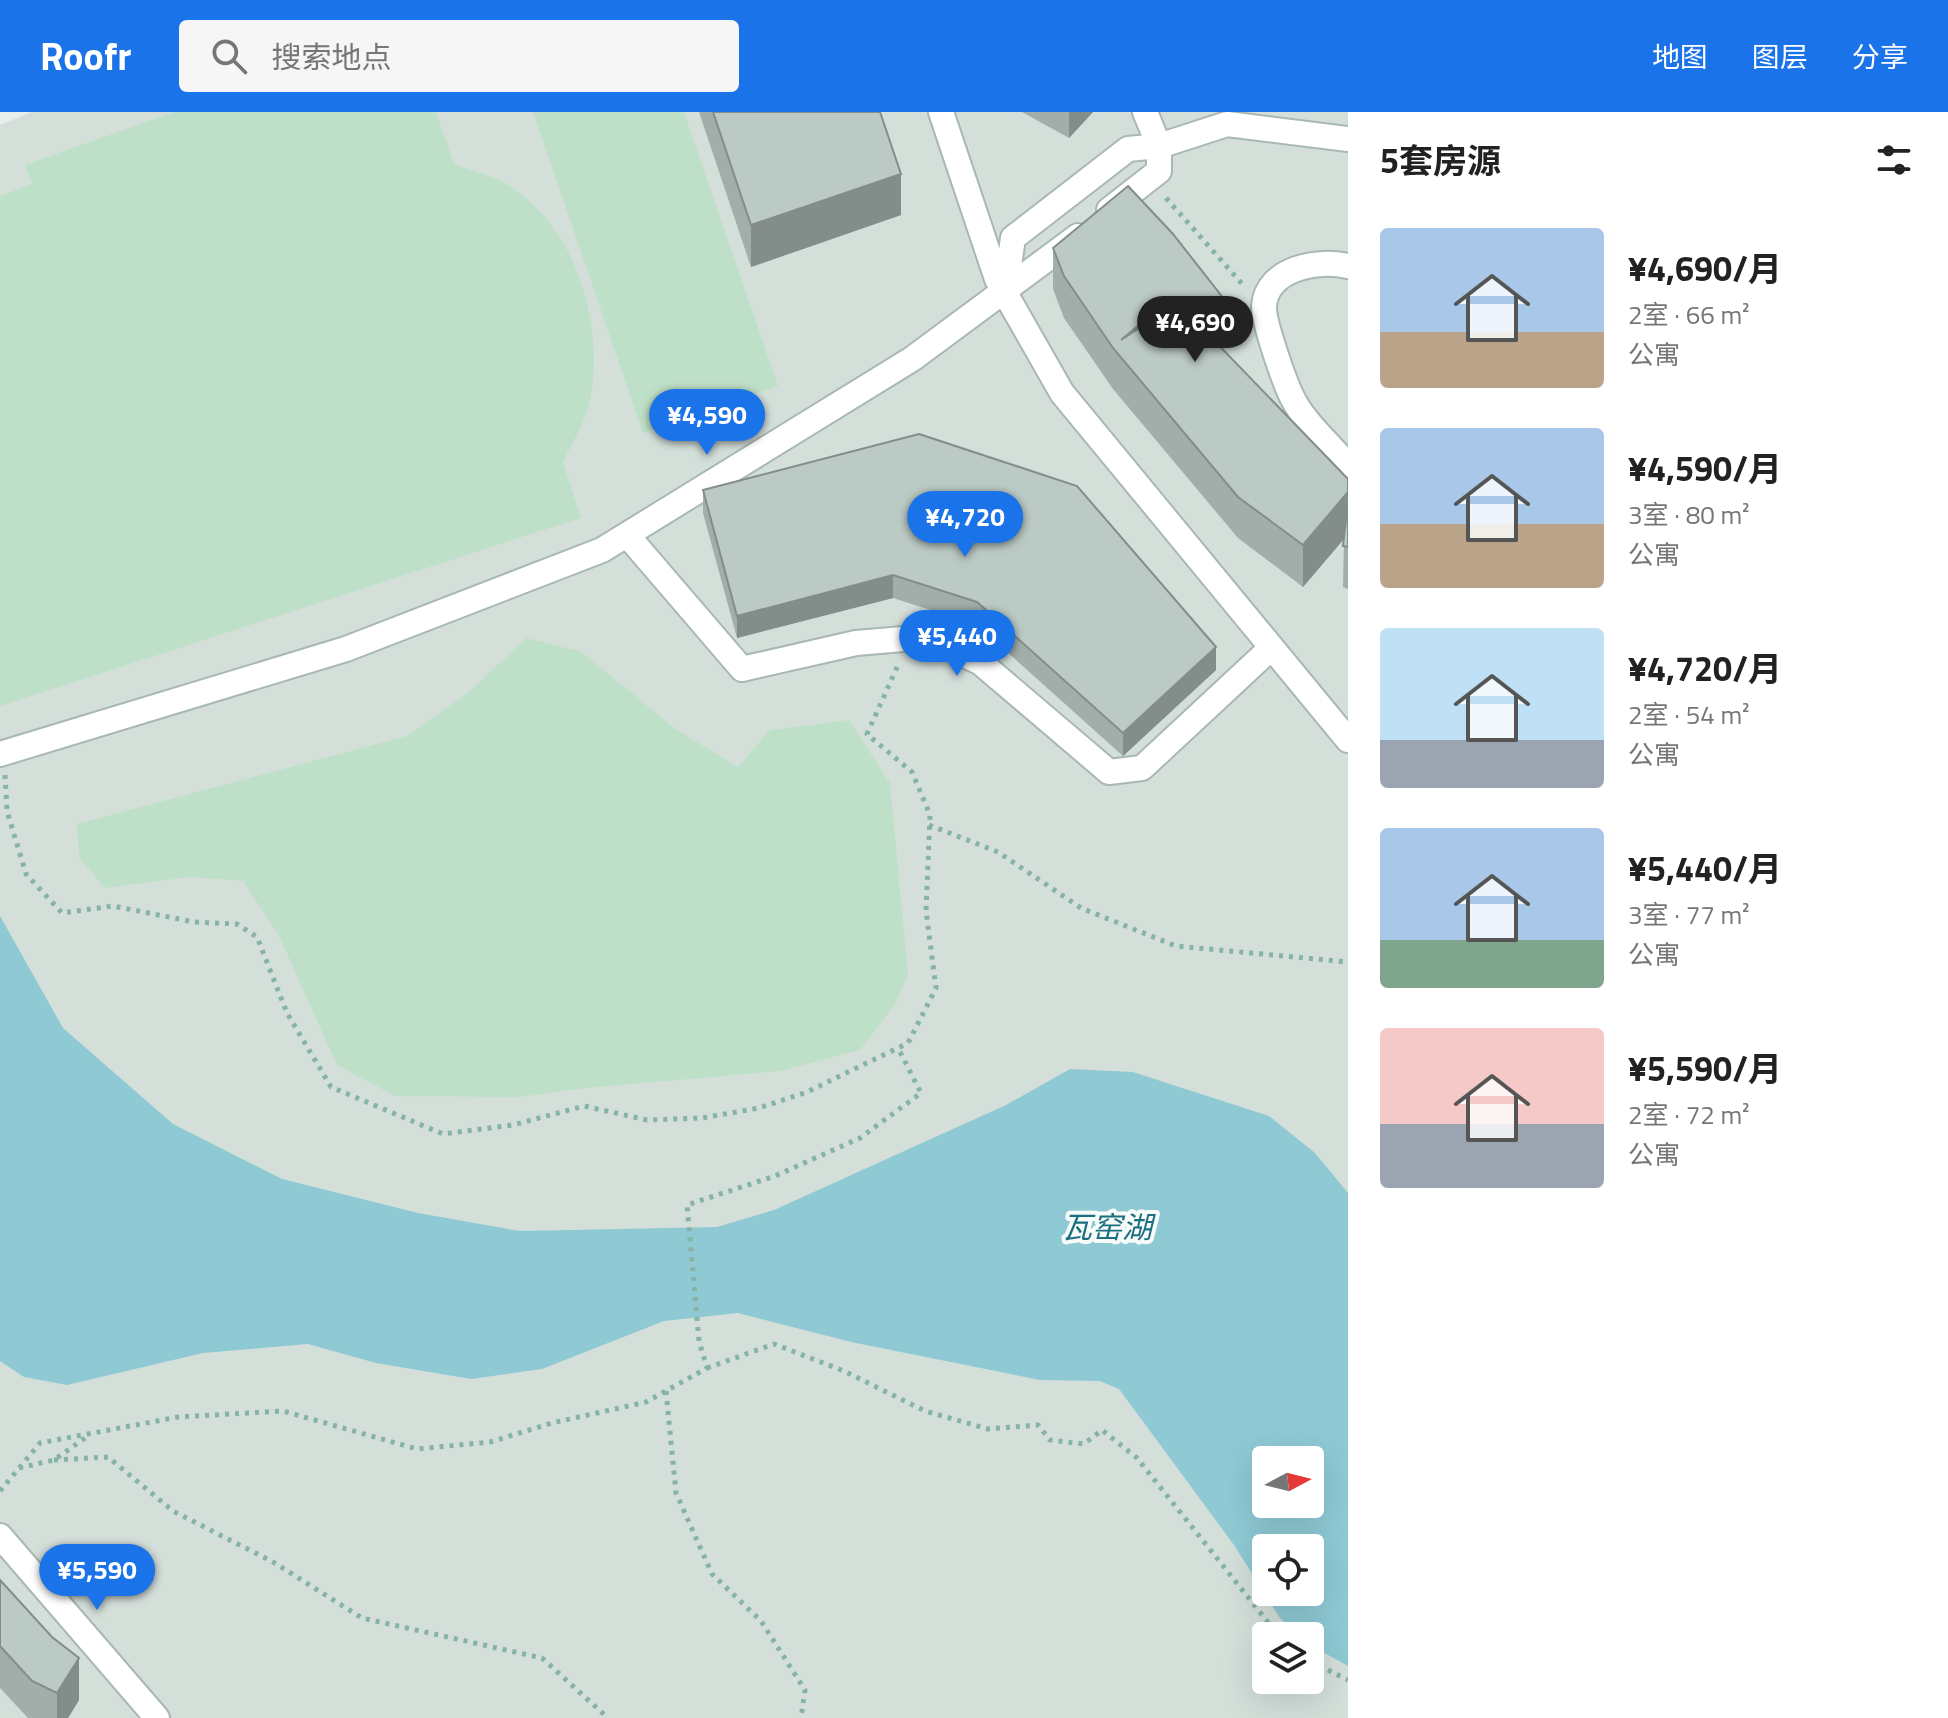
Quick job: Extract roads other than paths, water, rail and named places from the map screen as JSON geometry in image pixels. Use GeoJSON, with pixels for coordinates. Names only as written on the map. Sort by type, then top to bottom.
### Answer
{"type":"FeatureCollection","features":[{"type":"Feature","properties":{"kind":"street"},"geometry":{"type":"LineString","coordinates":[[941,112],[997,279],[1062,393],[1348,740]]}},
{"type":"Feature","properties":{"kind":"street"},"geometry":{"type":"LineString","coordinates":[[2,753],[346,649],[529,581],[602,550],[912,359],[1005,293],[1159,171],[1159,146],[1145,112]]}},
{"type":"Feature","properties":{"kind":"street"},"geometry":{"type":"LineString","coordinates":[[1005,293],[1013,238],[1128,149],[1159,146],[1227,124],[1348,139]]}},
{"type":"Feature","properties":{"kind":"street"},"geometry":{"type":"LineString","coordinates":[[1348,266],[1314,264],[1289,271],[1269,288],[1263,308],[1294,402],[1348,466]]}},
{"type":"Feature","properties":{"kind":"street"},"geometry":{"type":"LineString","coordinates":[[627,535],[742,669],[856,643],[927,637],[981,663],[1109,772],[1142,768],[1270,649]]}},
{"type":"Feature","properties":{"kind":"street"},"geometry":{"type":"LineString","coordinates":[[0,1536],[157,1718]]}},
{"type":"Feature","properties":{"kind":"water","name":"瓦窑湖"},"geometry":{"type":"Polygon","coordinates":[[[0,916],[63,1028],[173,1124],[282,1179],[418,1213],[520,1231],[717,1227],[774,1210],[1006,1105],[1070,1069],[1133,1072],[1269,1116],[1315,1153],[1348,1193],[1348,1666],[1324,1653],[1324,1622],[1284,1622],[1272,1606],[1324,1606],[1324,1534],[1252,1534],[1252,1574],[1119,1389],[1100,1381],[1040,1380],[851,1342],[738,1313],[664,1321],[542,1369],[471,1379],[376,1363],[308,1344],[203,1353],[67,1385],[24,1377],[0,1361],[0,916]]]}}]}
